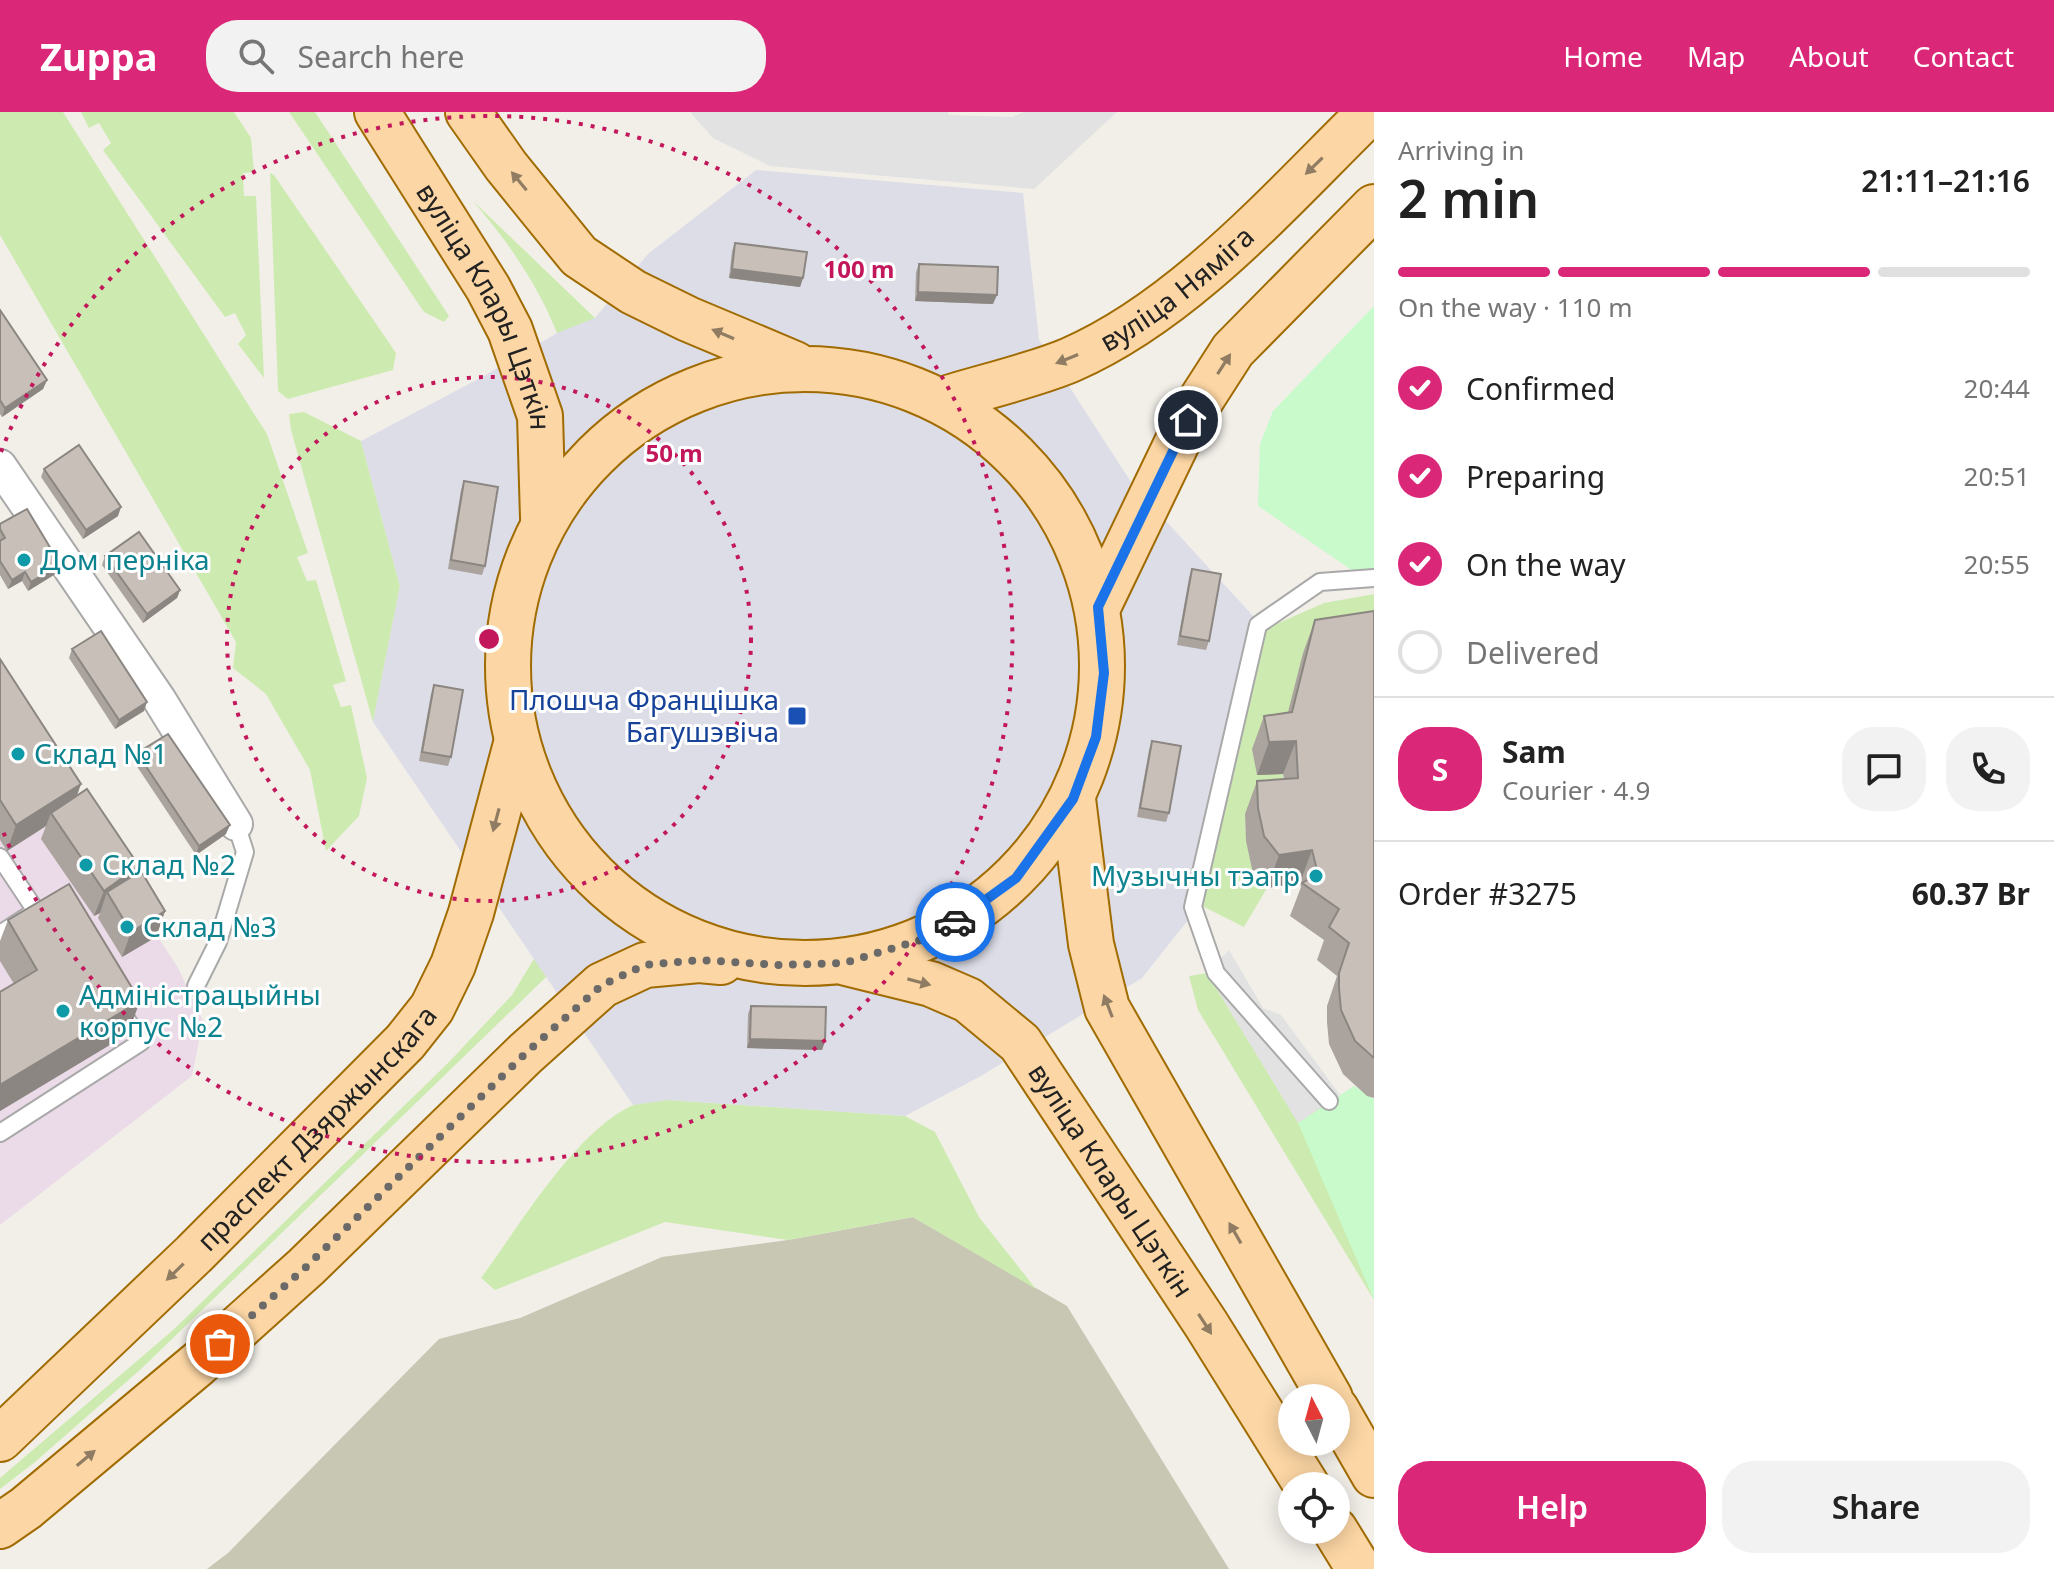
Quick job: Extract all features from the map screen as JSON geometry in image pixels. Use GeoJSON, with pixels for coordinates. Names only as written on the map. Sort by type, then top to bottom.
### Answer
{"type":"FeatureCollection","features":[{"type":"Feature","properties":{"kind":"main road","name":"вуліца Клары Цэткін"},"geometry":{"type":"LineString","coordinates":[[377,112],[488,288],[510,330],[540,416],[543,518]]}},
{"type":"Feature","properties":{"kind":"main road"},"geometry":{"type":"LineString","coordinates":[[0,1526],[26,1508],[198,1364],[306,1267],[526,1053],[602,985],[645,965],[699,960],[780,965],[844,963],[937,935],[1016,878],[1073,799],[1096,737],[1104,673],[1098,607],[1068,523],[1014,452],[941,400],[881,377],[795,364],[633,292],[579,256],[506,166],[468,112]]}},
{"type":"Feature","properties":{"kind":"main road","name":"вуліца Няміга"},"geometry":{"type":"LineString","coordinates":[[941,400],[1070,360],[1133,325],[1182,291],[1370,112]]}},
{"type":"Feature","properties":{"kind":"main road"},"geometry":{"type":"LineString","coordinates":[[1098,607],[1188,420],[1233,350],[1374,207]]}},
{"type":"Feature","properties":{"kind":"main road"},"geometry":{"type":"LineString","coordinates":[[780,965],[681,939],[613,890],[577,853],[551,816],[516,744],[507,707],[510,610],[543,518],[598,449],[670,399],[795,364]]}},
{"type":"Feature","properties":{"kind":"main road","name":"праспект Дзяржынскага"},"geometry":{"type":"LineString","coordinates":[[0,1439],[194,1254],[405,1042],[432,1008],[453,965],[471,913],[516,744]]}},
{"type":"Feature","properties":{"kind":"main road"},"geometry":{"type":"LineString","coordinates":[[1073,799],[1091,944],[1107,1008],[1322,1384]]}},
{"type":"Feature","properties":{"kind":"main road","name":"вуліца Клары Цэткін"},"geometry":{"type":"LineString","coordinates":[[844,963],[931,984],[968,1000],[1020,1043],[1206,1324],[1298,1472]]}},
{"type":"Feature","properties":{"kind":"main road"},"geometry":{"type":"LineString","coordinates":[[1350,1433],[1374,1475]]}},
{"type":"Feature","properties":{"kind":"main road"},"geometry":{"type":"LineString","coordinates":[[1344,1544],[1359,1569]]}},
{"type":"Feature","properties":{"kind":"street"},"geometry":{"type":"LineString","coordinates":[[3,477],[159,699],[236,824]]}},
{"type":"Feature","properties":{"kind":"lane"},"geometry":{"type":"LineString","coordinates":[[1329,1101],[1216,973],[1193,907],[1258,625],[1320,582],[1374,578]]}},
{"type":"Feature","properties":{"kind":"lane"},"geometry":{"type":"LineString","coordinates":[[196,986],[218,942],[245,852],[236,824]]}},
{"type":"Feature","properties":{"kind":"lane"},"geometry":{"type":"LineString","coordinates":[[0,857],[36,911]]}},
{"type":"Feature","properties":{"kind":"lane"},"geometry":{"type":"LineString","coordinates":[[0,934],[36,911],[57,905]]}},
{"type":"Feature","properties":{"kind":"lane"},"geometry":{"type":"LineString","coordinates":[[0,1133],[141,1042],[110,992]]}},
{"type":"Feature","properties":{"kind":"shaded area"},"geometry":{"type":"Polygon","coordinates":[[[690,112],[948,112],[949,115],[1012,117],[1024,112],[1117,112],[1034,189],[770,166],[713,138],[690,112]]]}},
{"type":"Feature","properties":{"kind":"shaded area","name":"Плошча Францішка Багушэвіча"},"geometry":{"type":"Polygon","coordinates":[[[756,170],[1023,193],[1039,340],[1133,485],[1265,629],[1200,905],[1142,978],[981,1076],[905,1116],[668,1100],[633,1105],[373,722],[400,586],[361,441],[557,333],[595,318],[648,254],[756,170]]]}},
{"type":"Feature","properties":{"kind":"shaded area"},"geometry":{"type":"Polygon","coordinates":[[[0,699],[177,966],[203,1021],[192,1076],[0,1225],[0,699]]]}},
{"type":"Feature","properties":{"kind":"shaded area"},"geometry":{"type":"Polygon","coordinates":[[[1229,950],[1263,1008],[1281,1015],[1340,1095],[1298,1123],[1207,973],[1229,950]]]}},
{"type":"Feature","properties":{"kind":"shaded area"},"geometry":{"type":"Polygon","coordinates":[[[913,1217],[1067,1306],[1229,1569],[207,1569],[228,1553],[439,1339],[520,1318],[662,1257],[788,1240],[913,1217]]]}},
{"type":"Feature","properties":{"kind":"green space"},"geometry":{"type":"Polygon","coordinates":[[[0,112],[63,112],[267,434],[308,553],[297,557],[307,581],[316,580],[346,681],[333,685],[341,707],[351,705],[367,778],[359,816],[326,851],[310,770],[266,694],[233,668],[236,642],[0,235],[0,112]]]}},
{"type":"Feature","properties":{"kind":"green space"},"geometry":{"type":"Polygon","coordinates":[[[81,112],[234,112],[251,138],[254,172],[243,173],[244,196],[256,196],[264,378],[238,344],[246,335],[235,313],[225,317],[103,150],[111,143],[99,123],[89,128],[81,112]]]}},
{"type":"Feature","properties":{"kind":"green space"},"geometry":{"type":"Polygon","coordinates":[[[289,112],[315,112],[449,316],[444,322],[424,312],[289,112]]]}},
{"type":"Feature","properties":{"kind":"green space"},"geometry":{"type":"Polygon","coordinates":[[[270,173],[396,353],[393,370],[288,399],[278,391],[270,173]]]}},
{"type":"Feature","properties":{"kind":"green space"},"geometry":{"type":"Polygon","coordinates":[[[473,201],[595,318],[640,354],[557,333],[521,264],[473,201]]]}},
{"type":"Feature","properties":{"kind":"green space"},"geometry":{"type":"Polygon","coordinates":[[[1374,306],[1374,570],[1353,571],[1258,506],[1260,444],[1273,411],[1374,306]]]}},
{"type":"Feature","properties":{"kind":"green space"},"geometry":{"type":"Polygon","coordinates":[[[304,412],[361,441],[400,586],[373,722],[291,430],[289,414],[304,412]]]}},
{"type":"Feature","properties":{"kind":"green space"},"geometry":{"type":"Polygon","coordinates":[[[1374,594],[1374,642],[1283,774],[1286,811],[1245,815],[1249,854],[1267,888],[1244,927],[1200,905],[1265,629],[1324,603],[1374,594]]]}},
{"type":"Feature","properties":{"kind":"green space"},"geometry":{"type":"Polygon","coordinates":[[[573,895],[573,951],[141,1369],[0,1489],[0,1478],[172,1331],[448,1063],[512,995],[573,895]]]}},
{"type":"Feature","properties":{"kind":"green space"},"geometry":{"type":"Polygon","coordinates":[[[1207,973],[1298,1122],[1323,1105],[1374,1300],[1198,1010],[1189,976],[1207,973]]]}},
{"type":"Feature","properties":{"kind":"green space"},"geometry":{"type":"Polygon","coordinates":[[[1354,1086],[1374,1099],[1374,1300],[1298,1123],[1354,1086]]]}},
{"type":"Feature","properties":{"kind":"green space"},"geometry":{"type":"Polygon","coordinates":[[[668,1100],[905,1116],[935,1132],[979,1217],[1036,1289],[913,1217],[788,1240],[665,1222],[495,1290],[481,1278],[548,1183],[589,1137],[631,1106],[668,1100]]]}},
{"type":"Feature","properties":{"kind":"building"},"geometry":{"type":"Polygon","coordinates":[[[735,243],[807,252],[803,278],[732,269],[735,243]]]}},
{"type":"Feature","properties":{"kind":"building"},"geometry":{"type":"Polygon","coordinates":[[[919,264],[998,267],[997,295],[918,292],[919,264]]]}},
{"type":"Feature","properties":{"kind":"building"},"geometry":{"type":"Polygon","coordinates":[[[0,310],[47,380],[5,408],[0,400],[0,310]]]}},
{"type":"Feature","properties":{"kind":"building"},"geometry":{"type":"Polygon","coordinates":[[[79,445],[121,507],[86,530],[44,469],[79,445]]]}},
{"type":"Feature","properties":{"kind":"building"},"geometry":{"type":"Polygon","coordinates":[[[464,481],[498,487],[485,566],[451,560],[464,481]]]}},
{"type":"Feature","properties":{"kind":"building"},"geometry":{"type":"Polygon","coordinates":[[[27,509],[60,564],[31,582],[25,572],[12,580],[0,561],[0,541],[5,538],[0,524],[27,509]]]}},
{"type":"Feature","properties":{"kind":"building"},"geometry":{"type":"Polygon","coordinates":[[[139,532],[180,590],[147,614],[105,556],[139,532]]]}},
{"type":"Feature","properties":{"kind":"building"},"geometry":{"type":"Polygon","coordinates":[[[1192,569],[1221,574],[1209,641],[1180,636],[1192,569]]]}},
{"type":"Feature","properties":{"kind":"building","name":"Музычны тэатр"},"geometry":{"type":"Polygon","coordinates":[[[1374,611],[1374,1058],[1355,1041],[1341,1010],[1339,973],[1349,943],[1329,927],[1339,909],[1302,883],[1318,874],[1312,850],[1279,855],[1264,836],[1258,808],[1257,781],[1298,778],[1296,741],[1269,742],[1264,716],[1292,712],[1315,620],[1374,611]]]}},
{"type":"Feature","properties":{"kind":"building"},"geometry":{"type":"Polygon","coordinates":[[[101,631],[147,702],[119,720],[72,649],[101,631]]]}},
{"type":"Feature","properties":{"kind":"building"},"geometry":{"type":"Polygon","coordinates":[[[0,659],[81,784],[16,825],[0,800],[0,659]]]}},
{"type":"Feature","properties":{"kind":"building"},"geometry":{"type":"Polygon","coordinates":[[[434,685],[463,690],[451,757],[422,752],[434,685]]]}},
{"type":"Feature","properties":{"kind":"building"},"geometry":{"type":"Polygon","coordinates":[[[168,734],[230,825],[199,846],[137,753],[168,734]]]}},
{"type":"Feature","properties":{"kind":"building"},"geometry":{"type":"Polygon","coordinates":[[[1152,741],[1181,746],[1169,813],[1140,808],[1152,741]]]}},
{"type":"Feature","properties":{"kind":"building"},"geometry":{"type":"Polygon","coordinates":[[[87,789],[139,866],[104,891],[51,813],[87,789]]]}},
{"type":"Feature","properties":{"kind":"building"},"geometry":{"type":"Polygon","coordinates":[[[141,871],[165,911],[131,932],[107,892],[141,871]]]}},
{"type":"Feature","properties":{"kind":"building","name":"Адміністрацыйны корпус №2"},"geometry":{"type":"Polygon","coordinates":[[[69,884],[140,1001],[0,1085],[0,992],[37,970],[8,920],[69,884]]]}},
{"type":"Feature","properties":{"kind":"building"},"geometry":{"type":"Polygon","coordinates":[[[751,1006],[826,1007],[825,1041],[750,1039],[751,1006]]]}},
{"type":"Feature","properties":{"kind":"way so far"},"geometry":{"type":"LineString","coordinates":[[220,1344],[306,1267],[526,1053],[602,985],[645,965],[699,960],[780,965],[844,963],[937,935],[955,922]]}},
{"type":"Feature","properties":{"kind":"place","name":"Дом перніка"},"geometry":{"type":"Point","coordinates":[24,560]}},
{"type":"Feature","properties":{"kind":"place","name":"Плошча Францішка Багушэвіча"},"geometry":{"type":"Point","coordinates":[797,716]}},
{"type":"Feature","properties":{"kind":"place","name":"Склад №1"},"geometry":{"type":"Point","coordinates":[18,754]}},
{"type":"Feature","properties":{"kind":"place","name":"Склад №2"},"geometry":{"type":"Point","coordinates":[86,865]}},
{"type":"Feature","properties":{"kind":"place","name":"Музычны тэатр"},"geometry":{"type":"Point","coordinates":[1316,876]}},
{"type":"Feature","properties":{"kind":"place","name":"Склад №3"},"geometry":{"type":"Point","coordinates":[127,927]}},
{"type":"Feature","properties":{"kind":"place","name":"Адміністрацыйны корпус №2"},"geometry":{"type":"Point","coordinates":[63,1011]}},
{"type":"Feature","properties":{"kind":"route"},"geometry":{"type":"LineString","coordinates":[[955,922],[1016,878],[1073,799],[1096,737],[1104,673],[1098,607],[1188,420]]}}]}
